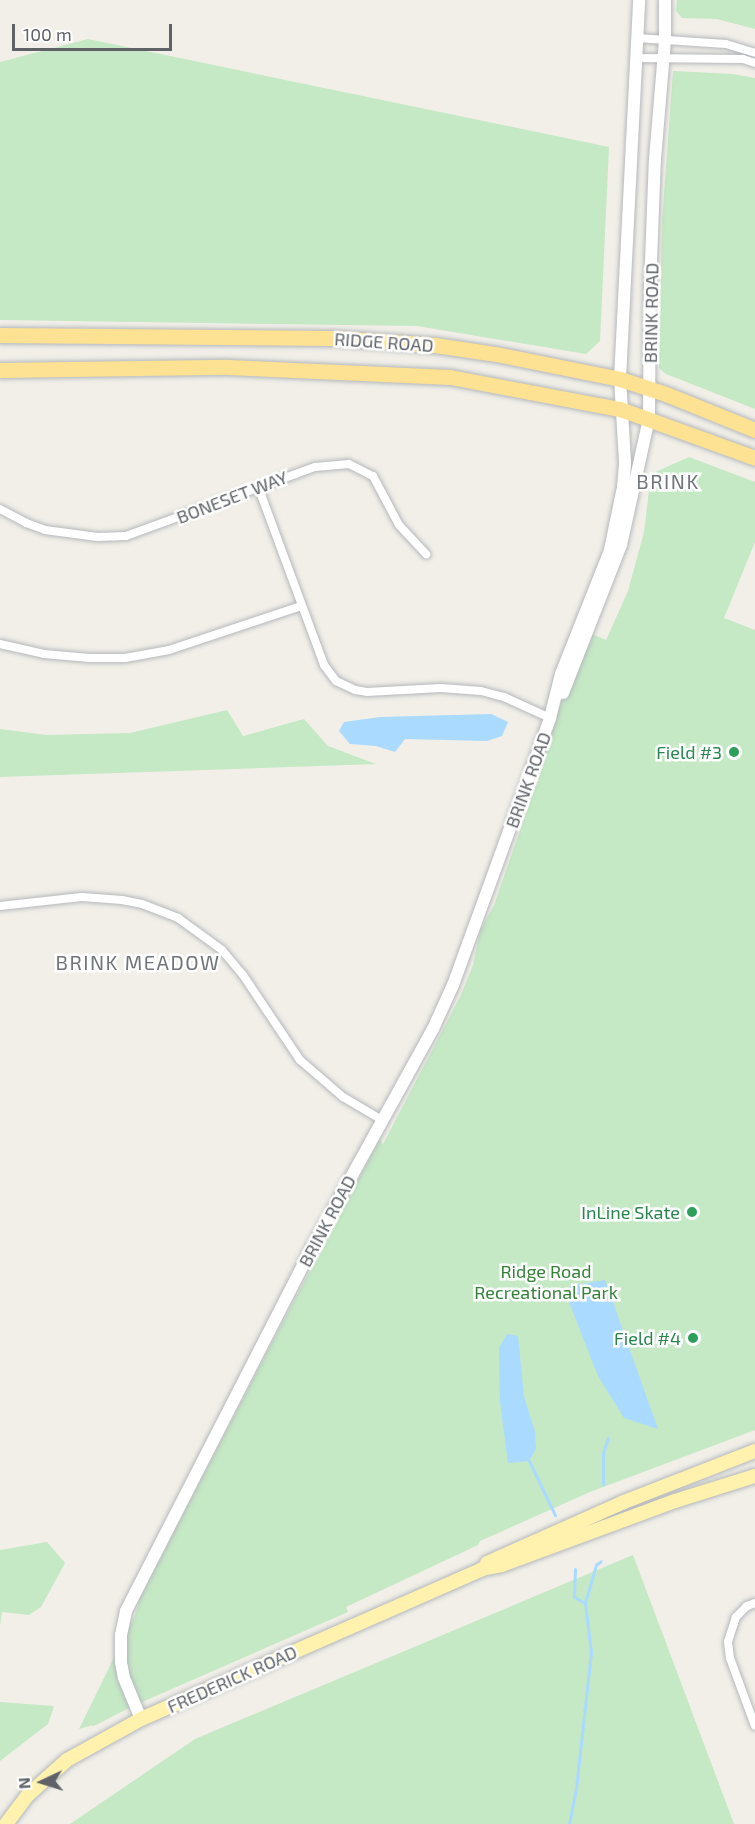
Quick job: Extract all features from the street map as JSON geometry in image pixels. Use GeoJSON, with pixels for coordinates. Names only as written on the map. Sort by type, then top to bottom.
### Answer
{"type":"FeatureCollection","features":[{"type":"Feature","properties":{"kind":"highway","name":"RIDGE ROAD"},"geometry":{"type":"LineString","coordinates":[[0,335],[335,338],[435,345],[620,379],[650,388],[755,430]]}},
{"type":"Feature","properties":{"kind":"highway","name":"RIDGE ROAD"},"geometry":{"type":"LineString","coordinates":[[0,370],[228,367],[450,377],[620,409],[755,458]]}},
{"type":"Feature","properties":{"kind":"main road","name":"BRINK ROAD"},"geometry":{"type":"LineString","coordinates":[[141,1719],[120,1662],[121,1635],[126,1611],[312,1248],[453,985],[550,718],[561,674],[610,550],[624,471],[620,379],[639,0]]}},
{"type":"Feature","properties":{"kind":"main road","name":"BRINK ROAD"},"geometry":{"type":"LineString","coordinates":[[550,718],[564,690],[621,545],[650,419],[655,159],[665,40],[665,0]]}},
{"type":"Feature","properties":{"kind":"main road","name":"FREDERICK ROAD"},"geometry":{"type":"LineString","coordinates":[[482,1569],[486,1564],[513,1551],[624,1502],[755,1451]]}},
{"type":"Feature","properties":{"kind":"main road","name":"FREDERICK ROAD"},"geometry":{"type":"LineString","coordinates":[[6,1824],[29,1794],[67,1760],[141,1719],[482,1569],[502,1565],[675,1502],[755,1476]]}},
{"type":"Feature","properties":{"kind":"street"},"geometry":{"type":"LineString","coordinates":[[637,39],[726,44],[755,53]]}},
{"type":"Feature","properties":{"kind":"street"},"geometry":{"type":"LineString","coordinates":[[636,58],[743,59],[755,63]]}},
{"type":"Feature","properties":{"kind":"street","name":"BONESET WAY"},"geometry":{"type":"LineString","coordinates":[[0,509],[45,530],[88,536],[126,536],[315,467],[349,464],[374,476],[399,525],[426,554]]}},
{"type":"Feature","properties":{"kind":"street"},"geometry":{"type":"LineString","coordinates":[[259,489],[324,665],[336,681],[346,687],[367,692],[441,688],[481,691],[504,697],[550,718]]}},
{"type":"Feature","properties":{"kind":"street"},"geometry":{"type":"LineString","coordinates":[[0,644],[44,654],[124,658],[169,650],[301,606]]}},
{"type":"Feature","properties":{"kind":"street"},"geometry":{"type":"LineString","coordinates":[[0,906],[82,897],[142,904],[178,918],[222,950],[243,975],[300,1060],[343,1097],[382,1120]]}},
{"type":"Feature","properties":{"kind":"street"},"geometry":{"type":"LineString","coordinates":[[755,1603],[747,1606],[736,1617],[728,1642],[730,1658],[755,1726]]}},
{"type":"Feature","properties":{"kind":"green space"},"geometry":{"type":"Polygon","coordinates":[[[677,0],[755,0],[755,29],[717,19],[682,18],[676,11],[677,0]]]}},
{"type":"Feature","properties":{"kind":"green space"},"geometry":{"type":"Polygon","coordinates":[[[88,39],[609,147],[600,341],[586,354],[417,326],[0,320],[0,62],[88,39]]]}},
{"type":"Feature","properties":{"kind":"green space"},"geometry":{"type":"Polygon","coordinates":[[[673,71],[733,74],[755,78],[755,409],[666,374],[659,368],[662,222],[673,71]]]}},
{"type":"Feature","properties":{"kind":"green space","name":"Ridge Road Recreational Park"},"geometry":{"type":"Polygon","coordinates":[[[689,457],[755,482],[755,542],[724,618],[755,630],[755,1430],[590,1492],[480,1541],[478,1545],[346,1607],[348,1612],[133,1706],[92,1727],[93,1725],[79,1729],[135,1615],[140,1598],[279,1329],[380,1139],[383,1144],[460,997],[473,965],[480,931],[494,905],[541,770],[532,769],[592,634],[606,640],[628,591],[644,532],[651,474],[689,457]]]}},
{"type":"Feature","properties":{"kind":"green space"},"geometry":{"type":"Polygon","coordinates":[[[227,710],[243,736],[304,719],[328,746],[376,764],[0,777],[0,729],[46,735],[130,733],[227,710]]]}},
{"type":"Feature","properties":{"kind":"green space"},"geometry":{"type":"Polygon","coordinates":[[[47,1542],[65,1563],[41,1607],[29,1615],[2,1612],[0,1626],[0,1550],[47,1542]]]}},
{"type":"Feature","properties":{"kind":"green space"},"geometry":{"type":"Polygon","coordinates":[[[633,1555],[734,1824],[70,1824],[195,1739],[633,1555]]]}},
{"type":"Feature","properties":{"kind":"green space"},"geometry":{"type":"Polygon","coordinates":[[[0,1702],[54,1706],[48,1724],[0,1761],[0,1702]]]}},
{"type":"Feature","properties":{"kind":"water"},"geometry":{"type":"Polygon","coordinates":[[[491,714],[508,722],[502,736],[487,741],[405,739],[395,752],[376,746],[350,744],[339,731],[344,722],[380,717],[491,714]]]}},
{"type":"Feature","properties":{"kind":"water"},"geometry":{"type":"Polygon","coordinates":[[[605,1280],[658,1429],[624,1418],[598,1376],[567,1297],[570,1286],[605,1280]]]}},
{"type":"Feature","properties":{"kind":"water"},"geometry":{"type":"Polygon","coordinates":[[[507,1334],[518,1336],[524,1396],[535,1432],[536,1449],[529,1461],[508,1463],[500,1402],[499,1348],[507,1334]]]}},
{"type":"Feature","properties":{"kind":"waterway"},"geometry":{"type":"LineString","coordinates":[[603,1484],[603,1453],[608,1438]]}},
{"type":"Feature","properties":{"kind":"waterway"},"geometry":{"type":"LineString","coordinates":[[529,1461],[555,1515]]}},
{"type":"Feature","properties":{"kind":"waterway"},"geometry":{"type":"LineString","coordinates":[[585,1603],[596,1565],[601,1561]]}},
{"type":"Feature","properties":{"kind":"waterway"},"geometry":{"type":"LineString","coordinates":[[569,1824],[576,1788],[591,1653],[585,1603],[574,1597],[575,1569]]}},
{"type":"Feature","properties":{"kind":"place","name":"Field #3"},"geometry":{"type":"Point","coordinates":[734,752]}},
{"type":"Feature","properties":{"kind":"place","name":"InLine Skate"},"geometry":{"type":"Point","coordinates":[692,1212]}},
{"type":"Feature","properties":{"kind":"place","name":"Field #4"},"geometry":{"type":"Point","coordinates":[693,1338]}},
{"type":"Feature","properties":{"kind":"district","name":"BRINK"},"geometry":{"type":"Point","coordinates":[668,481]}},
{"type":"Feature","properties":{"kind":"district","name":"BRINK MEADOW"},"geometry":{"type":"Point","coordinates":[138,962]}}]}
